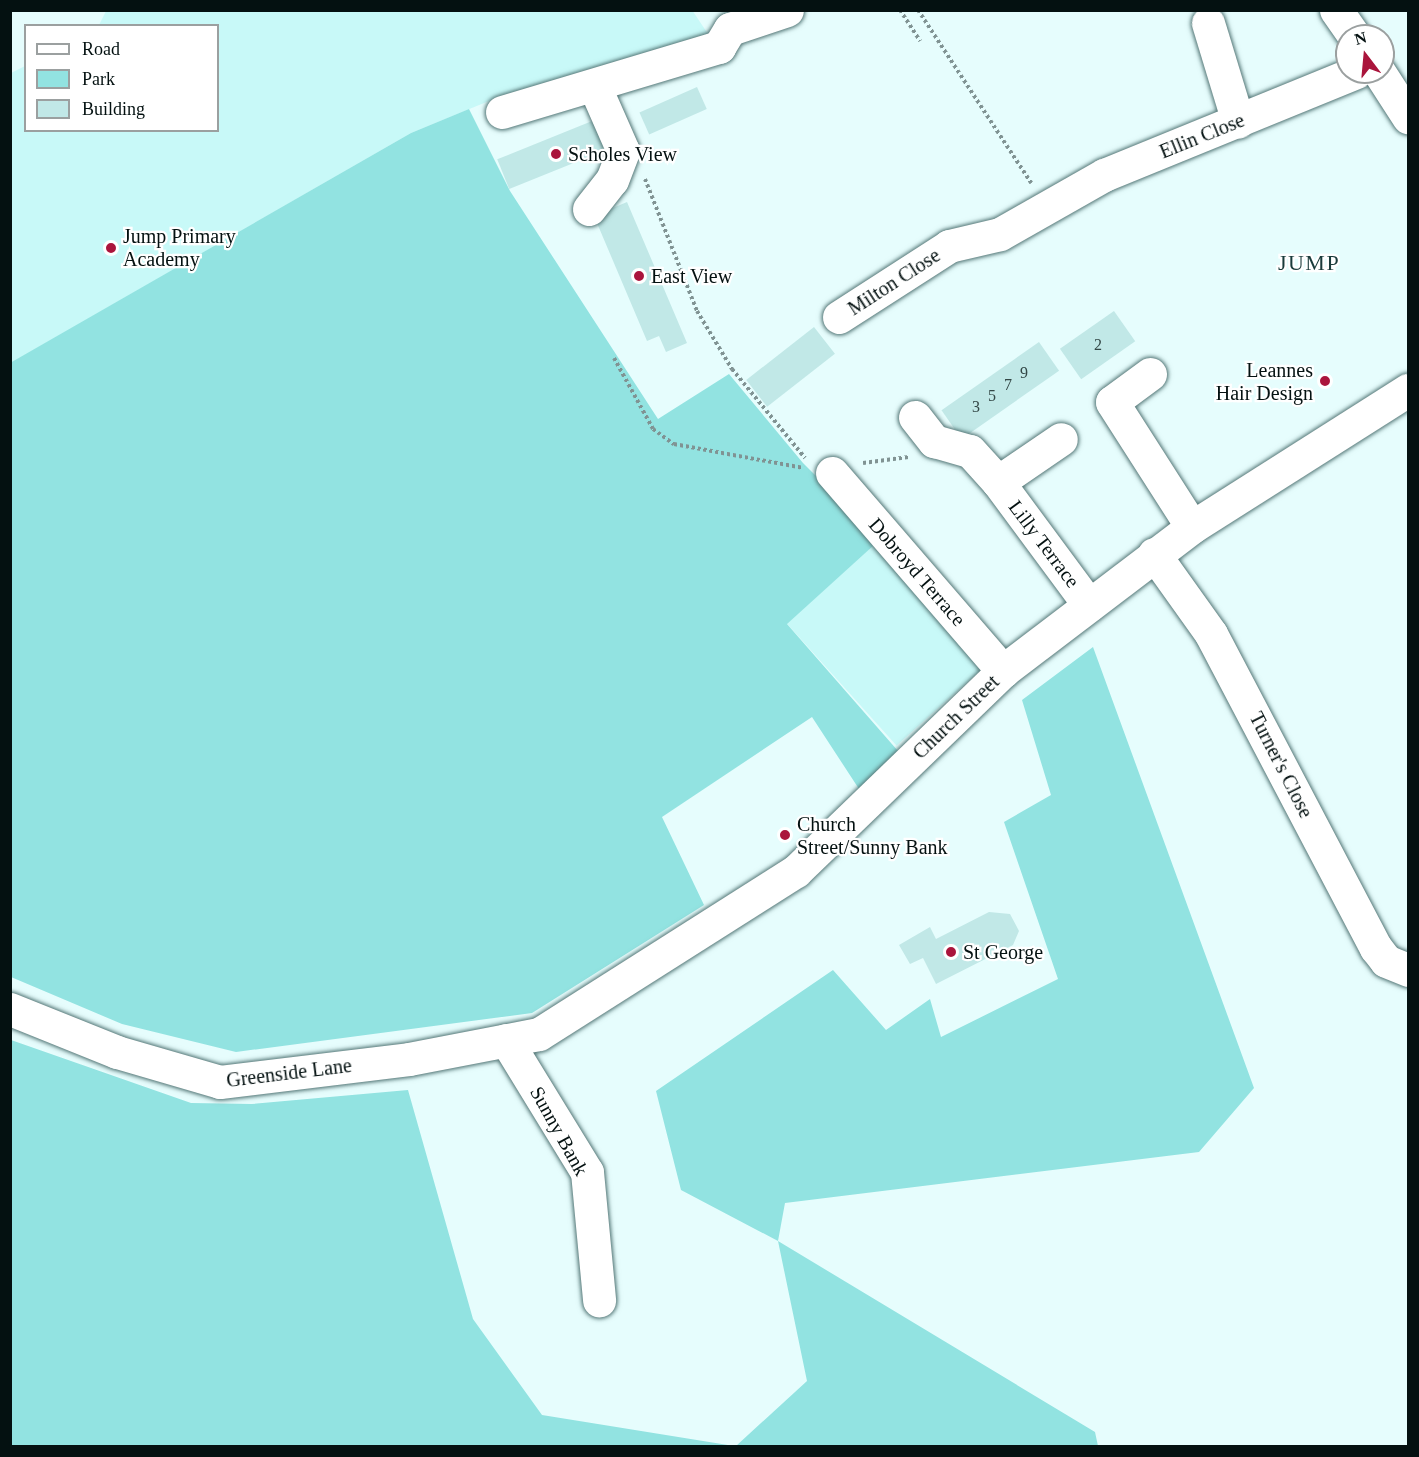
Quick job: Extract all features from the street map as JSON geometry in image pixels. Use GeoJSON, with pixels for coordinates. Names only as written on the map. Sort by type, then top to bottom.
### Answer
{"type":"FeatureCollection","features":[{"type":"Feature","properties":{"kind":"street"},"geometry":{"type":"LineString","coordinates":[[502,112],[719,47],[724,20],[788,10]]}},
{"type":"Feature","properties":{"kind":"street"},"geometry":{"type":"LineString","coordinates":[[1336,10],[1346,24]]}},
{"type":"Feature","properties":{"kind":"street"},"geometry":{"type":"LineString","coordinates":[[1208,22],[1238,122]]}},
{"type":"Feature","properties":{"kind":"street","name":"Ellin Close"},"geometry":{"type":"LineString","coordinates":[[1051,208],[1104,175],[1335,81]]}},
{"type":"Feature","properties":{"kind":"street"},"geometry":{"type":"LineString","coordinates":[[589,209],[612,180],[623,151],[599,84]]}},
{"type":"Feature","properties":{"kind":"street"},"geometry":{"type":"LineString","coordinates":[[1387,84],[1408,117]]}},
{"type":"Feature","properties":{"kind":"street","name":"Milton Close"},"geometry":{"type":"LineString","coordinates":[[839,317],[944,234],[1000,234],[1051,208]]}},
{"type":"Feature","properties":{"kind":"street"},"geometry":{"type":"LineString","coordinates":[[1150,374],[1112,402],[1192,527]]}},
{"type":"Feature","properties":{"kind":"street","name":"Church Street"},"geometry":{"type":"LineString","coordinates":[[506,1040],[539,1034],[796,871],[1003,671],[1192,527],[1408,390]]}},
{"type":"Feature","properties":{"kind":"street","name":"Lilly Terrace"},"geometry":{"type":"LineString","coordinates":[[915,417],[934,441],[970,451],[998,482],[1089,605]]}},
{"type":"Feature","properties":{"kind":"street","name":"Lilly Terrace"},"geometry":{"type":"LineString","coordinates":[[998,482],[1062,439]]}},
{"type":"Feature","properties":{"kind":"street","name":"Dobroyd Terrace"},"geometry":{"type":"LineString","coordinates":[[832,473],[1003,671]]}},
{"type":"Feature","properties":{"kind":"street","name":"Turner's Close"},"geometry":{"type":"LineString","coordinates":[[1154,554],[1211,634],[1376,948],[1386,961],[1408,970]]}},
{"type":"Feature","properties":{"kind":"street","name":"Greenside Lane"},"geometry":{"type":"LineString","coordinates":[[10,1010],[117,1052],[220,1082],[409,1059],[506,1040]]}},
{"type":"Feature","properties":{"kind":"street","name":"Sunny Bank"},"geometry":{"type":"LineString","coordinates":[[506,1040],[587,1172],[599,1300]]}},
{"type":"Feature","properties":{"kind":"path"},"geometry":{"type":"LineString","coordinates":[[900,10],[920,41]]}},
{"type":"Feature","properties":{"kind":"path"},"geometry":{"type":"LineString","coordinates":[[918,10],[1020,168]]}},
{"type":"Feature","properties":{"kind":"path"},"geometry":{"type":"LineString","coordinates":[[641,167],[662,230],[697,311],[732,369],[808,461],[832,473]]}},
{"type":"Feature","properties":{"kind":"path"},"geometry":{"type":"LineString","coordinates":[[614,358],[653,429],[674,444],[832,473],[863,463],[914,457]]}},
{"type":"Feature","properties":{"kind":"shaded area","name":"Jump Primary Academy"},"geometry":{"type":"Polygon","coordinates":[[[692,10],[710,37],[501,96],[411,133],[11,363],[11,73],[24,66],[24,132],[219,132],[219,24],[100,24],[106,11],[692,10]]]}},
{"type":"Feature","properties":{"kind":"shaded area"},"geometry":{"type":"Polygon","coordinates":[[[873,546],[983,668],[897,745],[787,624],[873,546]]]}},
{"type":"Feature","properties":{"kind":"green space"},"geometry":{"type":"Polygon","coordinates":[[[469,109],[510,191],[658,419],[729,374],[803,463],[837,497],[873,546],[787,624],[898,751],[859,789],[812,717],[662,817],[704,905],[532,1013],[236,1052],[122,1024],[11,977],[10,363],[411,133],[469,109]]]}},
{"type":"Feature","properties":{"kind":"green space"},"geometry":{"type":"Polygon","coordinates":[[[1093,647],[1254,1088],[1199,1152],[785,1203],[778,1241],[681,1190],[656,1091],[833,970],[886,1030],[930,999],[941,1037],[1058,979],[1004,822],[1051,795],[1022,700],[1093,647]]]}},
{"type":"Feature","properties":{"kind":"green space"},"geometry":{"type":"Polygon","coordinates":[[[11,1040],[191,1103],[252,1104],[408,1090],[473,1319],[542,1415],[734,1446],[11,1446],[11,1040]]]}},
{"type":"Feature","properties":{"kind":"green space"},"geometry":{"type":"Polygon","coordinates":[[[778,1241],[1095,1432],[1098,1446],[736,1446],[807,1381],[778,1241]]]}},
{"type":"Feature","properties":{"kind":"building"},"geometry":{"type":"Polygon","coordinates":[[[697,87],[707,109],[649,135],[639,113],[697,87]]]}},
{"type":"Feature","properties":{"kind":"building","name":"Scholes View"},"geometry":{"type":"Polygon","coordinates":[[[602,117],[614,147],[509,189],[497,159],[602,117]]]}},
{"type":"Feature","properties":{"kind":"building","name":"East View"},"geometry":{"type":"Polygon","coordinates":[[[627,202],[687,343],[666,352],[659,336],[647,341],[594,216],[627,202]]]}},
{"type":"Feature","properties":{"kind":"building"},"geometry":{"type":"Polygon","coordinates":[[[1114,311],[1135,341],[1081,379],[1060,349],[1114,311]]]}},
{"type":"Feature","properties":{"kind":"building"},"geometry":{"type":"Polygon","coordinates":[[[814,327],[835,354],[767,407],[746,380],[814,327]]]}},
{"type":"Feature","properties":{"kind":"building"},"geometry":{"type":"Polygon","coordinates":[[[1039,342],[1059,371],[962,439],[942,410],[1039,342]]]}},
{"type":"Feature","properties":{"kind":"building","name":"St George"},"geometry":{"type":"Polygon","coordinates":[[[989,912],[1010,914],[1019,931],[1013,945],[936,984],[923,958],[910,964],[899,945],[930,927],[936,939],[989,912]]]}},
{"type":"Feature","properties":{"kind":"place","name":"Scholes View"},"geometry":{"type":"Point","coordinates":[556,154]}},
{"type":"Feature","properties":{"kind":"place","name":"Jump Primary Academy"},"geometry":{"type":"Point","coordinates":[111,248]}},
{"type":"Feature","properties":{"kind":"place","name":"East View"},"geometry":{"type":"Point","coordinates":[639,276]}},
{"type":"Feature","properties":{"kind":"place","name":"Leannes Hair Design"},"geometry":{"type":"Point","coordinates":[1325,381]}},
{"type":"Feature","properties":{"kind":"place","name":"Church Street/Sunny Bank"},"geometry":{"type":"Point","coordinates":[785,835]}},
{"type":"Feature","properties":{"kind":"place","name":"St George"},"geometry":{"type":"Point","coordinates":[951,952]}},
{"type":"Feature","properties":{"kind":"district","name":"JUMP"},"geometry":{"type":"Point","coordinates":[1309,263]}}]}
